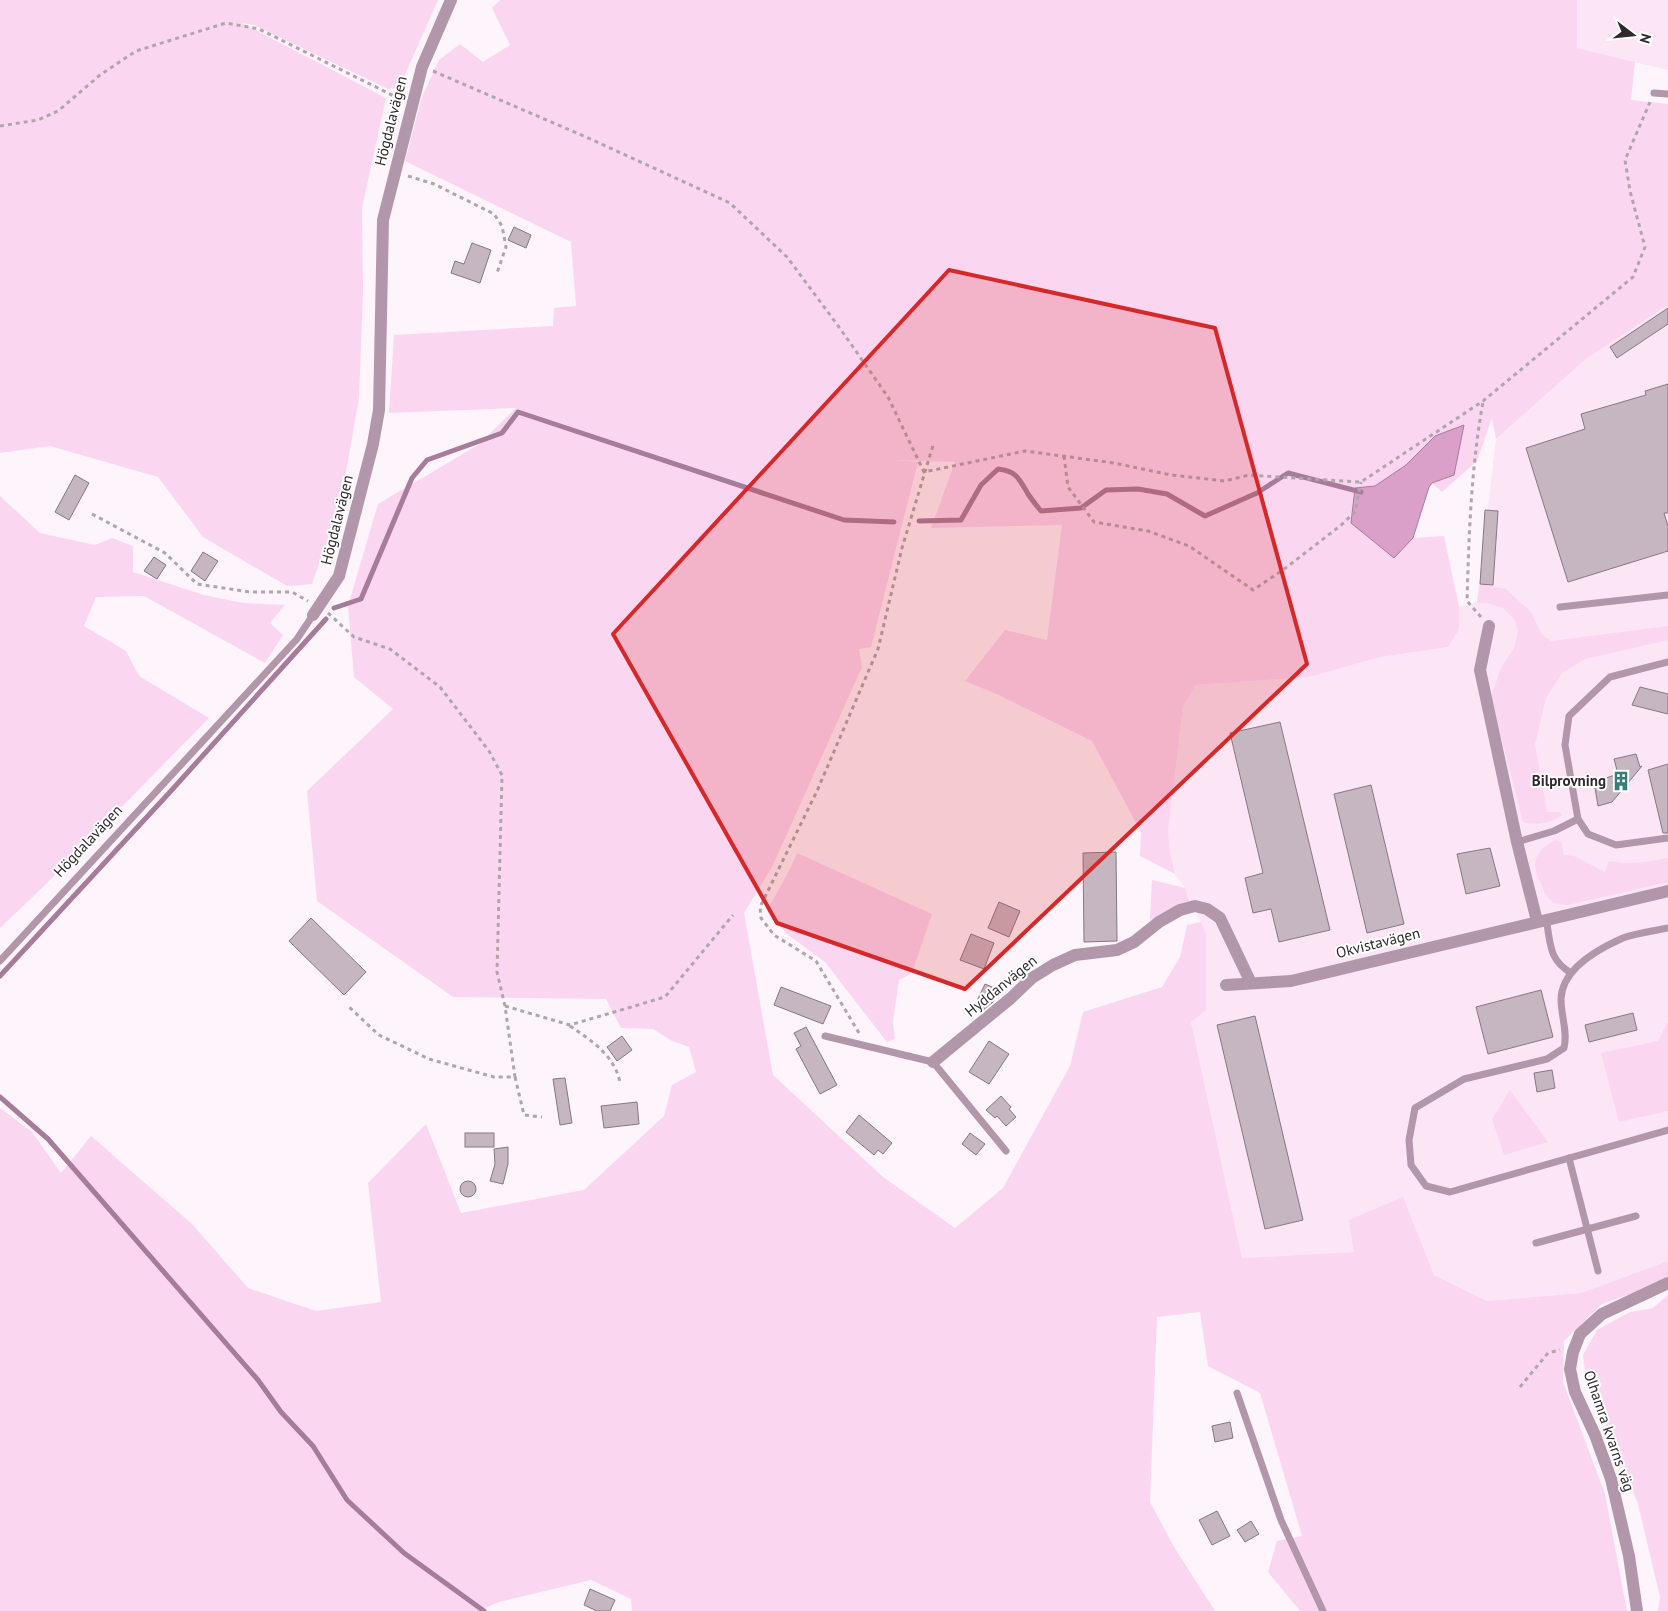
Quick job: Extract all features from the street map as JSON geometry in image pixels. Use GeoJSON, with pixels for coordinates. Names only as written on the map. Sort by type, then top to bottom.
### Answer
{"type":"FeatureCollection","features":[{"type":"Feature","properties":{"kind":"street","name":"Högdalavägen"},"geometry":{"type":"LineString","coordinates":[[317,611],[339,576],[379,410],[383,220],[422,66],[451,0]]}},
{"type":"Feature","properties":{"kind":"street"},"geometry":{"type":"LineString","coordinates":[[1489,626],[1480,670],[1517,842],[1541,920]]}},
{"type":"Feature","properties":{"kind":"street","name":"Okvistavägen"},"geometry":{"type":"LineString","coordinates":[[1226,984],[1291,981],[1668,891]]}},
{"type":"Feature","properties":{"kind":"street","name":"Hyddanvägen"},"geometry":{"type":"LineString","coordinates":[[933,1062],[1032,978],[1053,965],[1075,955],[1117,950],[1134,942],[1159,922],[1180,910],[1195,906],[1207,909],[1220,918],[1251,984]]}},
{"type":"Feature","properties":{"kind":"street","name":"Olhamra kvarns väg"},"geometry":{"type":"LineString","coordinates":[[1637,1611],[1629,1556],[1611,1479],[1595,1435],[1575,1392],[1570,1369],[1573,1352],[1580,1334],[1602,1314],[1668,1283]]}},
{"type":"Feature","properties":{"kind":"lane"},"geometry":{"type":"LineString","coordinates":[[1654,92],[1668,94]]}},
{"type":"Feature","properties":{"kind":"lane"},"geometry":{"type":"LineString","coordinates":[[1560,607],[1668,595]]}},
{"type":"Feature","properties":{"kind":"lane","name":"Högdalavägen"},"geometry":{"type":"LineString","coordinates":[[0,961],[296,639],[317,611]]}},
{"type":"Feature","properties":{"kind":"lane"},"geometry":{"type":"LineString","coordinates":[[1668,662],[1610,677],[1569,716],[1565,745],[1578,819],[1588,834],[1616,845],[1668,838]]}},
{"type":"Feature","properties":{"kind":"lane"},"geometry":{"type":"LineString","coordinates":[[1517,842],[1554,831],[1578,819]]}},
{"type":"Feature","properties":{"kind":"lane"},"geometry":{"type":"LineString","coordinates":[[1541,920],[1552,953],[1560,966],[1571,973]]}},
{"type":"Feature","properties":{"kind":"lane"},"geometry":{"type":"LineString","coordinates":[[1668,928],[1624,938],[1589,956],[1571,973],[1564,984],[1561,999],[1563,1024],[1567,1038],[1564,1048],[1547,1059],[1464,1079],[1415,1108],[1409,1140],[1411,1165],[1426,1186],[1450,1192],[1668,1130]]}},
{"type":"Feature","properties":{"kind":"lane"},"geometry":{"type":"LineString","coordinates":[[825,1036],[933,1062],[1006,1151]]}},
{"type":"Feature","properties":{"kind":"lane"},"geometry":{"type":"LineString","coordinates":[[1569,1158],[1598,1271]]}},
{"type":"Feature","properties":{"kind":"lane"},"geometry":{"type":"LineString","coordinates":[[1536,1243],[1636,1216]]}},
{"type":"Feature","properties":{"kind":"lane"},"geometry":{"type":"LineString","coordinates":[[1237,1393],[1281,1520],[1324,1611]]}},
{"type":"Feature","properties":{"kind":"path"},"geometry":{"type":"LineString","coordinates":[[0,126],[38,120],[58,111],[100,75],[136,51],[226,23],[259,29],[411,105]]}},
{"type":"Feature","properties":{"kind":"path"},"geometry":{"type":"LineString","coordinates":[[422,66],[586,137],[730,203],[787,257],[839,327],[888,397],[924,472]]}},
{"type":"Feature","properties":{"kind":"path"},"geometry":{"type":"LineString","coordinates":[[924,472],[1025,451],[1114,463],[1171,475],[1225,481],[1249,475],[1360,484],[1483,401],[1633,277],[1645,247],[1630,191],[1625,160],[1654,92]]}},
{"type":"Feature","properties":{"kind":"path"},"geometry":{"type":"LineString","coordinates":[[395,170],[434,184],[494,214],[502,226],[506,247],[497,273]]}},
{"type":"Feature","properties":{"kind":"path"},"geometry":{"type":"LineString","coordinates":[[1483,401],[1475,443],[1469,528],[1467,601],[1489,626]]}},
{"type":"Feature","properties":{"kind":"path"},"geometry":{"type":"LineString","coordinates":[[866,1046],[816,961],[774,935],[761,918],[760,907],[817,791],[878,649],[902,548],[934,442]]}},
{"type":"Feature","properties":{"kind":"path"},"geometry":{"type":"LineString","coordinates":[[1064,456],[1068,487],[1094,522],[1148,531],[1189,546],[1253,590],[1283,570],[1355,512],[1360,484]]}},
{"type":"Feature","properties":{"kind":"path"},"geometry":{"type":"LineString","coordinates":[[92,514],[166,553],[197,584],[250,592],[292,592],[354,637],[390,649],[440,687],[489,752],[502,775],[497,972],[505,1006],[515,1076],[524,1115],[542,1117]]}},
{"type":"Feature","properties":{"kind":"path"},"geometry":{"type":"LineString","coordinates":[[570,1025],[665,997],[732,914]]}},
{"type":"Feature","properties":{"kind":"path"},"geometry":{"type":"LineString","coordinates":[[505,1006],[570,1025],[606,1054],[617,1070],[620,1082]]}},
{"type":"Feature","properties":{"kind":"path"},"geometry":{"type":"LineString","coordinates":[[349,1007],[379,1035],[429,1059],[494,1077],[515,1076]]}},
{"type":"Feature","properties":{"kind":"path"},"geometry":{"type":"LineString","coordinates":[[1520,1387],[1548,1353],[1565,1348]]}},
{"type":"Feature","properties":{"kind":"highlighted area"},"geometry":{"type":"Polygon","coordinates":[[[949,270],[1215,328],[1307,664],[965,989],[777,923],[613,634],[949,270]]]}},
{"type":"Feature","properties":{"kind":"shaded area"},"geometry":{"type":"Polygon","coordinates":[[[0,0],[438,0],[399,88],[388,89],[254,25],[242,23],[386,98],[362,208],[363,291],[359,398],[340,506],[312,584],[287,586],[203,537],[158,477],[50,446],[0,453],[0,0]]]}},
{"type":"Feature","properties":{"kind":"shaded area"},"geometry":{"type":"Polygon","coordinates":[[[500,0],[1577,0],[1577,48],[1635,62],[1631,100],[1668,104],[1668,305],[1586,359],[1496,439],[1492,418],[1477,461],[1442,492],[1432,483],[1454,475],[1435,436],[1406,465],[1375,486],[1394,557],[1413,538],[1444,536],[1459,607],[1459,630],[1448,647],[1381,657],[1309,677],[1196,685],[1183,706],[1168,831],[1175,874],[1140,856],[1141,832],[1092,741],[999,695],[965,681],[1005,630],[1047,640],[1062,525],[931,528],[955,462],[893,460],[918,462],[871,647],[859,649],[862,667],[772,867],[744,913],[773,1075],[883,1177],[955,1228],[1003,1188],[1070,1066],[1083,1012],[1162,987],[1180,957],[1187,925],[1201,922],[1206,934],[1206,1010],[1191,1022],[1242,1258],[1354,1252],[1349,1220],[1403,1197],[1434,1275],[1487,1301],[1581,1293],[1668,1261],[1668,1278],[1658,1284],[1602,1304],[1564,1341],[1563,1382],[1605,1494],[1627,1611],[1300,1611],[1268,1572],[1277,1541],[1302,1536],[1260,1393],[1208,1366],[1200,1312],[1157,1317],[1150,1502],[1174,1547],[1215,1611],[632,1611],[631,1599],[591,1580],[499,1602],[478,1611],[0,1611],[0,1108],[32,1132],[61,1173],[91,1136],[192,1224],[248,1288],[316,1311],[381,1302],[368,1183],[426,1124],[461,1213],[584,1190],[664,1116],[672,1085],[696,1072],[689,1047],[672,1041],[653,1029],[621,1028],[606,999],[453,997],[317,901],[307,791],[393,709],[354,677],[348,606],[378,504],[478,445],[516,408],[389,413],[394,335],[553,326],[554,308],[576,306],[571,242],[405,161],[422,97],[439,60],[460,44],[483,62],[510,45],[492,8],[500,0]]]}},
{"type":"Feature","properties":{"kind":"shaded area"},"geometry":{"type":"Polygon","coordinates":[[[1577,0],[1668,0],[1668,70],[1576,48],[1577,0]]]}},
{"type":"Feature","properties":{"kind":"shaded area"},"geometry":{"type":"Polygon","coordinates":[[[1668,305],[1668,1261],[1581,1293],[1487,1301],[1434,1275],[1354,1252],[1242,1258],[1191,1022],[1206,934],[1185,888],[1175,874],[1170,852],[1168,831],[1183,706],[1196,685],[1309,677],[1381,657],[1448,647],[1459,630],[1459,607],[1477,602],[1496,439],[1586,359],[1668,305]]]}},
{"type":"Feature","properties":{"kind":"shaded area"},"geometry":{"type":"Polygon","coordinates":[[[1464,425],[1454,475],[1432,483],[1429,487],[1413,538],[1394,558],[1351,523],[1355,488],[1375,486],[1406,465],[1435,436],[1464,425]]]}},
{"type":"Feature","properties":{"kind":"shaded area"},"geometry":{"type":"Polygon","coordinates":[[[0,496],[40,533],[95,545],[112,538],[133,546],[133,572],[204,595],[243,603],[285,605],[270,623],[283,635],[265,663],[144,596],[96,597],[84,626],[126,651],[139,676],[209,718],[43,887],[0,928],[0,496]]]}},
{"type":"Feature","properties":{"kind":"shaded area"},"geometry":{"type":"Polygon","coordinates":[[[1480,584],[1506,589],[1531,612],[1542,635],[1551,641],[1668,626],[1668,640],[1585,659],[1562,673],[1546,698],[1535,744],[1547,812],[1560,812],[1561,816],[1548,822],[1533,824],[1523,822],[1491,697],[1501,668],[1515,646],[1518,630],[1514,619],[1503,608],[1488,603],[1477,603],[1480,584]]]}},
{"type":"Feature","properties":{"kind":"shaded area"},"geometry":{"type":"Polygon","coordinates":[[[1555,840],[1561,842],[1564,855],[1574,856],[1605,872],[1609,861],[1632,863],[1668,858],[1668,882],[1568,905],[1555,903],[1545,893],[1538,878],[1535,865],[1538,855],[1542,850],[1555,840]]]}},
{"type":"Feature","properties":{"kind":"shaded area"},"geometry":{"type":"Polygon","coordinates":[[[797,853],[932,914],[912,973],[899,980],[893,1021],[895,1039],[887,1042],[825,962],[787,934],[767,911],[797,853]]]}},
{"type":"Feature","properties":{"kind":"shaded area"},"geometry":{"type":"Polygon","coordinates":[[[1152,880],[1185,888],[1190,903],[1150,920],[1152,880]]]}},
{"type":"Feature","properties":{"kind":"shaded area"},"geometry":{"type":"Polygon","coordinates":[[[1668,1022],[1668,1111],[1619,1122],[1601,1053],[1658,1041],[1668,1022]]]}},
{"type":"Feature","properties":{"kind":"shaded area"},"geometry":{"type":"Polygon","coordinates":[[[1510,1090],[1548,1142],[1504,1155],[1492,1119],[1510,1090]]]}},
{"type":"Feature","properties":{"kind":"shaded area"},"geometry":{"type":"Polygon","coordinates":[[[1668,1295],[1668,1611],[1658,1611],[1660,1597],[1638,1504],[1610,1432],[1587,1389],[1583,1355],[1597,1330],[1630,1312],[1653,1308],[1668,1295]]]}},
{"type":"Feature","properties":{"kind":"building"},"geometry":{"type":"Polygon","coordinates":[[[514,227],[531,235],[526,248],[508,240],[514,227]]]}},
{"type":"Feature","properties":{"kind":"building"},"geometry":{"type":"Polygon","coordinates":[[[472,243],[491,250],[480,283],[451,273],[455,261],[464,264],[472,243]]]}},
{"type":"Feature","properties":{"kind":"building"},"geometry":{"type":"Polygon","coordinates":[[[1668,308],[1668,324],[1617,358],[1610,347],[1668,308]]]}},
{"type":"Feature","properties":{"kind":"building"},"geometry":{"type":"Polygon","coordinates":[[[1668,384],[1668,513],[1664,513],[1668,526],[1668,551],[1568,582],[1526,448],[1585,429],[1581,414],[1646,395],[1645,391],[1668,384]]]}},
{"type":"Feature","properties":{"kind":"building"},"geometry":{"type":"Polygon","coordinates":[[[75,475],[89,483],[69,520],[55,512],[75,475]]]}},
{"type":"Feature","properties":{"kind":"building"},"geometry":{"type":"Polygon","coordinates":[[[1485,510],[1498,511],[1493,585],[1480,584],[1485,510]]]}},
{"type":"Feature","properties":{"kind":"building"},"geometry":{"type":"Polygon","coordinates":[[[203,552],[218,561],[205,581],[191,571],[203,552]]]}},
{"type":"Feature","properties":{"kind":"building"},"geometry":{"type":"Polygon","coordinates":[[[154,557],[166,565],[157,579],[144,571],[154,557]]]}},
{"type":"Feature","properties":{"kind":"building"},"geometry":{"type":"Polygon","coordinates":[[[1640,687],[1668,694],[1668,714],[1632,705],[1640,687]]]}},
{"type":"Feature","properties":{"kind":"building"},"geometry":{"type":"Polygon","coordinates":[[[1280,722],[1330,930],[1279,942],[1271,909],[1253,913],[1245,878],[1263,873],[1230,733],[1280,722]]]}},
{"type":"Feature","properties":{"kind":"building","name":"Bilprovning"},"geometry":{"type":"Polygon","coordinates":[[[1636,754],[1640,767],[1642,766],[1612,802],[1598,806],[1594,782],[1618,774],[1614,759],[1636,754]]]}},
{"type":"Feature","properties":{"kind":"building","name":"Bilprovning"},"geometry":{"type":"Polygon","coordinates":[[[1668,764],[1668,833],[1663,833],[1648,770],[1668,764]]]}},
{"type":"Feature","properties":{"kind":"building"},"geometry":{"type":"Polygon","coordinates":[[[1371,785],[1404,924],[1367,933],[1334,794],[1371,785]]]}},
{"type":"Feature","properties":{"kind":"building"},"geometry":{"type":"Polygon","coordinates":[[[1490,848],[1500,886],[1466,894],[1457,854],[1490,848]]]}},
{"type":"Feature","properties":{"kind":"building"},"geometry":{"type":"Polygon","coordinates":[[[1116,852],[1117,941],[1084,942],[1083,853],[1116,852]]]}},
{"type":"Feature","properties":{"kind":"building"},"geometry":{"type":"Polygon","coordinates":[[[999,902],[1020,911],[1009,937],[988,928],[999,902]]]}},
{"type":"Feature","properties":{"kind":"building"},"geometry":{"type":"Polygon","coordinates":[[[311,918],[366,972],[344,995],[289,941],[311,918]]]}},
{"type":"Feature","properties":{"kind":"building"},"geometry":{"type":"Polygon","coordinates":[[[971,934],[994,943],[984,969],[960,960],[971,934]]]}},
{"type":"Feature","properties":{"kind":"building"},"geometry":{"type":"Polygon","coordinates":[[[985,984],[999,990],[993,1002],[982,1011],[974,1007],[985,984]]]}},
{"type":"Feature","properties":{"kind":"building"},"geometry":{"type":"Polygon","coordinates":[[[781,987],[831,1006],[823,1024],[774,1005],[781,987]]]}},
{"type":"Feature","properties":{"kind":"building"},"geometry":{"type":"Polygon","coordinates":[[[1541,990],[1553,1037],[1488,1054],[1476,1007],[1541,990]]]}},
{"type":"Feature","properties":{"kind":"building"},"geometry":{"type":"Polygon","coordinates":[[[1633,1013],[1637,1030],[1589,1042],[1585,1025],[1633,1013]]]}},
{"type":"Feature","properties":{"kind":"building"},"geometry":{"type":"Polygon","coordinates":[[[1255,1016],[1303,1220],[1265,1229],[1217,1025],[1255,1016]]]}},
{"type":"Feature","properties":{"kind":"building"},"geometry":{"type":"Polygon","coordinates":[[[806,1027],[837,1085],[820,1094],[796,1049],[801,1046],[794,1033],[806,1027]]]}},
{"type":"Feature","properties":{"kind":"building"},"geometry":{"type":"Polygon","coordinates":[[[622,1036],[632,1050],[617,1061],[607,1047],[622,1036]]]}},
{"type":"Feature","properties":{"kind":"building"},"geometry":{"type":"Polygon","coordinates":[[[989,1041],[1009,1054],[989,1084],[969,1072],[989,1041]]]}},
{"type":"Feature","properties":{"kind":"building"},"geometry":{"type":"Polygon","coordinates":[[[1552,1070],[1555,1088],[1537,1092],[1534,1073],[1552,1070]]]}},
{"type":"Feature","properties":{"kind":"building"},"geometry":{"type":"Polygon","coordinates":[[[565,1078],[572,1123],[560,1125],[553,1079],[565,1078]]]}},
{"type":"Feature","properties":{"kind":"building"},"geometry":{"type":"Polygon","coordinates":[[[1001,1096],[1011,1107],[1009,1109],[1016,1117],[1006,1126],[997,1116],[995,1118],[986,1110],[1001,1096]]]}},
{"type":"Feature","properties":{"kind":"building"},"geometry":{"type":"Polygon","coordinates":[[[637,1102],[639,1124],[604,1128],[601,1106],[637,1102]]]}},
{"type":"Feature","properties":{"kind":"building"},"geometry":{"type":"Polygon","coordinates":[[[859,1115],[892,1143],[883,1154],[878,1150],[874,1155],[846,1132],[859,1115]]]}},
{"type":"Feature","properties":{"kind":"building"},"geometry":{"type":"Polygon","coordinates":[[[465,1133],[494,1133],[494,1147],[465,1147],[465,1133]]]}},
{"type":"Feature","properties":{"kind":"building"},"geometry":{"type":"Polygon","coordinates":[[[970,1133],[985,1144],[976,1155],[962,1144],[970,1133]]]}},
{"type":"Feature","properties":{"kind":"building"},"geometry":{"type":"Polygon","coordinates":[[[508,1147],[508,1164],[503,1184],[490,1181],[495,1164],[494,1149],[508,1147]]]}},
{"type":"Feature","properties":{"kind":"building"},"geometry":{"type":"Polygon","coordinates":[[[465,1181],[471,1181],[476,1186],[474,1195],[465,1197],[460,1192],[460,1186],[465,1181]]]}},
{"type":"Feature","properties":{"kind":"building"},"geometry":{"type":"Polygon","coordinates":[[[1230,1422],[1233,1438],[1215,1442],[1212,1426],[1230,1422]]]}},
{"type":"Feature","properties":{"kind":"building"},"geometry":{"type":"Polygon","coordinates":[[[1217,1511],[1230,1536],[1212,1545],[1199,1520],[1217,1511]]]}},
{"type":"Feature","properties":{"kind":"building"},"geometry":{"type":"Polygon","coordinates":[[[1251,1521],[1259,1534],[1245,1542],[1237,1530],[1251,1521]]]}},
{"type":"Feature","properties":{"kind":"building"},"geometry":{"type":"Polygon","coordinates":[[[590,1589],[615,1600],[610,1611],[597,1611],[584,1605],[590,1589]]]}},
{"type":"Feature","properties":{"kind":"waterway"},"geometry":{"type":"LineString","coordinates":[[334,608],[361,599],[412,478],[427,460],[502,433],[518,412],[844,520],[894,522]]}},
{"type":"Feature","properties":{"kind":"waterway"},"geometry":{"type":"LineString","coordinates":[[919,521],[961,520],[981,485],[998,469],[1009,472],[1017,477],[1041,511],[1081,508],[1106,490],[1138,489],[1167,494],[1205,516],[1257,493],[1288,473],[1361,492]]}},
{"type":"Feature","properties":{"kind":"waterway"},"geometry":{"type":"LineString","coordinates":[[0,976],[326,619]]}},
{"type":"Feature","properties":{"kind":"waterway"},"geometry":{"type":"LineString","coordinates":[[0,1097],[48,1139],[258,1380],[281,1412],[313,1446],[347,1500],[404,1553],[484,1611]]}},
{"type":"Feature","properties":{"kind":"place","name":"Bilprovning"},"geometry":{"type":"Point","coordinates":[1621,781]}}]}
